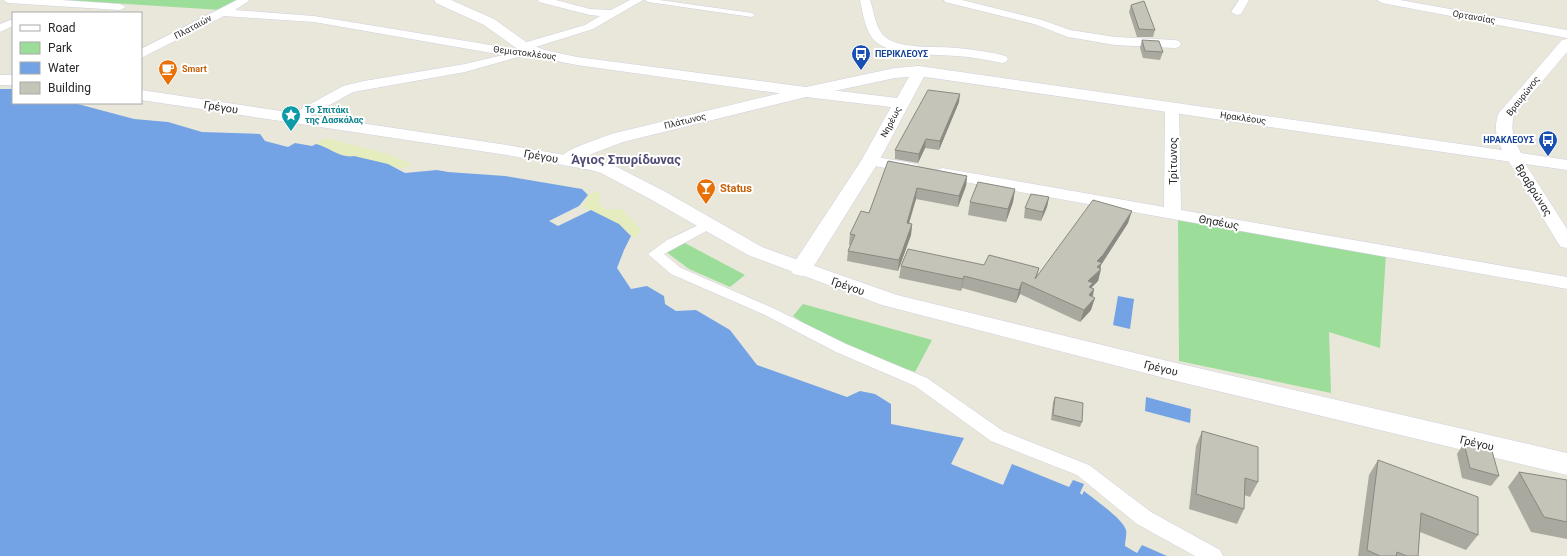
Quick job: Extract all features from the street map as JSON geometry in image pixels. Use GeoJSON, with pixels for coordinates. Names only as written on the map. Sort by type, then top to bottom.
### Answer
{"type":"FeatureCollection","features":[{"type":"Feature","properties":{"kind":"main road","name":"Θεμιστοκλέους"},"geometry":{"type":"LineString","coordinates":[[440,0],[489,22],[522,51],[577,61],[806,92],[902,103]]}},
{"type":"Feature","properties":{"kind":"main road","name":"Βραυρώνος"},"geometry":{"type":"LineString","coordinates":[[1514,157],[1505,138],[1503,127],[1506,114],[1567,43]]}},
{"type":"Feature","properties":{"kind":"main road","name":"Ηρακλέους"},"geometry":{"type":"LineString","coordinates":[[919,71],[1567,165]]}},
{"type":"Feature","properties":{"kind":"main road","name":"Πλάτωνος"},"geometry":{"type":"LineString","coordinates":[[567,160],[588,148],[628,135],[806,92],[895,73],[919,71]]}},
{"type":"Feature","properties":{"kind":"main road","name":"Νηρέως"},"geometry":{"type":"LineString","coordinates":[[801,269],[870,161],[919,71]]}},
{"type":"Feature","properties":{"kind":"main road"},"geometry":{"type":"LineString","coordinates":[[0,80],[12,80]]}},
{"type":"Feature","properties":{"kind":"main road","name":"Γρέγου"},"geometry":{"type":"LineString","coordinates":[[142,95],[567,160],[607,169],[755,250],[801,269],[905,304],[1179,373],[1567,464]]}},
{"type":"Feature","properties":{"kind":"street"},"geometry":{"type":"LineString","coordinates":[[8,0],[64,1],[120,7]]}},
{"type":"Feature","properties":{"kind":"street","name":"Πλαταιών"},"geometry":{"type":"LineString","coordinates":[[142,53],[245,0]]}},
{"type":"Feature","properties":{"kind":"street"},"geometry":{"type":"LineString","coordinates":[[543,0],[590,12],[612,14]]}},
{"type":"Feature","properties":{"kind":"street"},"geometry":{"type":"LineString","coordinates":[[294,119],[348,89],[364,84],[465,68],[522,51],[589,27],[638,0]]}},
{"type":"Feature","properties":{"kind":"street"},"geometry":{"type":"LineString","coordinates":[[866,0],[874,32],[880,40],[888,45],[928,51],[958,52],[1002,59]]}},
{"type":"Feature","properties":{"kind":"street"},"geometry":{"type":"LineString","coordinates":[[949,0],[1038,22],[1068,33],[1115,41],[1175,44]]}},
{"type":"Feature","properties":{"kind":"street"},"geometry":{"type":"LineString","coordinates":[[1237,12],[1244,0]]}},
{"type":"Feature","properties":{"kind":"street","name":"Ορτανσίας"},"geometry":{"type":"LineString","coordinates":[[1382,0],[1567,34]]}},
{"type":"Feature","properties":{"kind":"street"},"geometry":{"type":"LineString","coordinates":[[37,12],[64,1]]}},
{"type":"Feature","properties":{"kind":"street","name":"Θεμιστοκλέους"},"geometry":{"type":"LineString","coordinates":[[221,12],[314,19],[522,51]]}},
{"type":"Feature","properties":{"kind":"street"},"geometry":{"type":"LineString","coordinates":[[0,28],[12,22]]}},
{"type":"Feature","properties":{"kind":"street","name":"Νηρέως"},"geometry":{"type":"LineString","coordinates":[[919,71],[928,51]]}},
{"type":"Feature","properties":{"kind":"street","name":"Τρίτωνος"},"geometry":{"type":"LineString","coordinates":[[1172,108],[1173,214]]}},
{"type":"Feature","properties":{"kind":"street","name":"Βραβρώνας"},"geometry":{"type":"LineString","coordinates":[[1514,157],[1567,244]]}},
{"type":"Feature","properties":{"kind":"street","name":"Θησέως"},"geometry":{"type":"LineString","coordinates":[[870,161],[1567,284]]}},
{"type":"Feature","properties":{"kind":"street"},"geometry":{"type":"LineString","coordinates":[[707,225],[672,243],[655,254],[676,271],[770,312],[841,348],[921,382],[997,436],[1083,470],[1144,518],[1214,556]]}},
{"type":"Feature","properties":{"kind":"lane"},"geometry":{"type":"LineString","coordinates":[[648,0],[752,15]]}},
{"type":"Feature","properties":{"kind":"green space"},"geometry":{"type":"Polygon","coordinates":[[[64,0],[241,0],[221,10],[64,0]]]}},
{"type":"Feature","properties":{"kind":"green space"},"geometry":{"type":"Polygon","coordinates":[[[1178,217],[1386,254],[1380,348],[1329,332],[1331,393],[1179,361],[1178,217]]]}},
{"type":"Feature","properties":{"kind":"green space"},"geometry":{"type":"Polygon","coordinates":[[[683,242],[745,275],[730,287],[689,269],[665,251],[683,242]]]}},
{"type":"Feature","properties":{"kind":"green space"},"geometry":{"type":"Polygon","coordinates":[[[803,304],[932,340],[915,372],[848,349],[805,324],[793,316],[803,304]]]}},
{"type":"Feature","properties":{"kind":"sand"},"geometry":{"type":"Polygon","coordinates":[[[325,138],[385,153],[411,164],[403,169],[334,153],[316,144],[325,138]]]}},
{"type":"Feature","properties":{"kind":"sand"},"geometry":{"type":"Polygon","coordinates":[[[600,191],[599,203],[606,210],[622,209],[640,229],[636,238],[583,207],[589,194],[600,191]]]}},
{"type":"Feature","properties":{"kind":"water"},"geometry":{"type":"Polygon","coordinates":[[[0,89],[12,89],[12,104],[78,104],[134,119],[168,122],[202,132],[260,134],[265,141],[288,147],[295,143],[312,146],[316,144],[345,156],[354,156],[388,164],[405,173],[437,170],[505,176],[582,189],[588,195],[579,206],[549,221],[558,226],[591,210],[619,224],[631,236],[617,268],[631,289],[647,286],[664,296],[665,304],[676,311],[696,310],[730,330],[757,365],[847,397],[860,391],[875,394],[891,404],[891,424],[964,438],[951,464],[1003,485],[1012,464],[1069,487],[1073,480],[1084,484],[1080,493],[1082,495],[1084,491],[1108,509],[1124,525],[1126,530],[1125,546],[1137,553],[1142,545],[1167,556],[0,556],[0,89]]]}},
{"type":"Feature","properties":{"kind":"water"},"geometry":{"type":"Polygon","coordinates":[[[1118,296],[1134,299],[1130,329],[1113,325],[1118,296]]]}},
{"type":"Feature","properties":{"kind":"water"},"geometry":{"type":"Polygon","coordinates":[[[1146,397],[1191,409],[1190,423],[1145,411],[1146,397]]]}},
{"type":"Feature","properties":{"kind":"building"},"geometry":{"type":"Polygon","coordinates":[[[1144,1],[1155,30],[1139,29],[1131,5],[1144,1]]]}},
{"type":"Feature","properties":{"kind":"building"},"geometry":{"type":"Polygon","coordinates":[[[1142,40],[1159,41],[1163,52],[1145,51],[1142,40]]]}},
{"type":"Feature","properties":{"kind":"building"},"geometry":{"type":"Polygon","coordinates":[[[928,90],[960,94],[940,141],[926,139],[919,154],[895,150],[928,90]]]}},
{"type":"Feature","properties":{"kind":"building"},"geometry":{"type":"Polygon","coordinates":[[[888,161],[967,176],[959,196],[917,188],[907,223],[912,224],[899,260],[848,251],[855,235],[850,234],[861,211],[869,213],[888,161]]]}},
{"type":"Feature","properties":{"kind":"building"},"geometry":{"type":"Polygon","coordinates":[[[978,182],[1015,189],[1008,209],[970,202],[978,182]]]}},
{"type":"Feature","properties":{"kind":"building"},"geometry":{"type":"Polygon","coordinates":[[[1031,194],[1049,197],[1043,212],[1025,208],[1031,194]]]}},
{"type":"Feature","properties":{"kind":"building"},"geometry":{"type":"Polygon","coordinates":[[[1093,200],[1132,211],[1103,255],[1097,261],[1102,263],[1097,267],[1101,269],[1088,281],[1093,283],[1089,287],[1094,289],[1089,295],[1095,298],[1084,310],[1022,282],[1019,290],[964,276],[963,279],[901,266],[908,249],[984,265],[989,255],[1039,268],[1035,279],[1093,200]]]}},
{"type":"Feature","properties":{"kind":"building"},"geometry":{"type":"Polygon","coordinates":[[[1055,397],[1083,403],[1082,422],[1053,415],[1055,397]]]}},
{"type":"Feature","properties":{"kind":"building"},"geometry":{"type":"Polygon","coordinates":[[[1202,431],[1258,447],[1258,482],[1245,478],[1244,509],[1196,494],[1202,431]]]}},
{"type":"Feature","properties":{"kind":"building"},"geometry":{"type":"Polygon","coordinates":[[[1464,443],[1492,451],[1499,476],[1470,468],[1464,443]]]}},
{"type":"Feature","properties":{"kind":"building"},"geometry":{"type":"Polygon","coordinates":[[[1378,460],[1478,497],[1478,535],[1421,513],[1418,556],[1407,556],[1397,552],[1396,556],[1380,556],[1367,550],[1378,460]]]}},
{"type":"Feature","properties":{"kind":"building"},"geometry":{"type":"Polygon","coordinates":[[[1519,472],[1567,480],[1567,522],[1544,517],[1519,472]]]}},
{"type":"Feature","properties":{"kind":"place","name":"ΠΕΡΙΚΛΕΟΥΣ"},"geometry":{"type":"Point","coordinates":[861,71]}},
{"type":"Feature","properties":{"kind":"place","name":"Smart"},"geometry":{"type":"Point","coordinates":[168,86]}},
{"type":"Feature","properties":{"kind":"place","name":"Το Σπιτάκι της Δασκάλας"},"geometry":{"type":"Point","coordinates":[291,132]}},
{"type":"Feature","properties":{"kind":"place","name":"ΗΡΑΚΛΕΟΥΣ"},"geometry":{"type":"Point","coordinates":[1548,157]}},
{"type":"Feature","properties":{"kind":"place","name":"Status"},"geometry":{"type":"Point","coordinates":[706,205]}},
{"type":"Feature","properties":{"kind":"district","name":"Άγιος Σπυρίδωνας"},"geometry":{"type":"Point","coordinates":[626,159]}}]}
